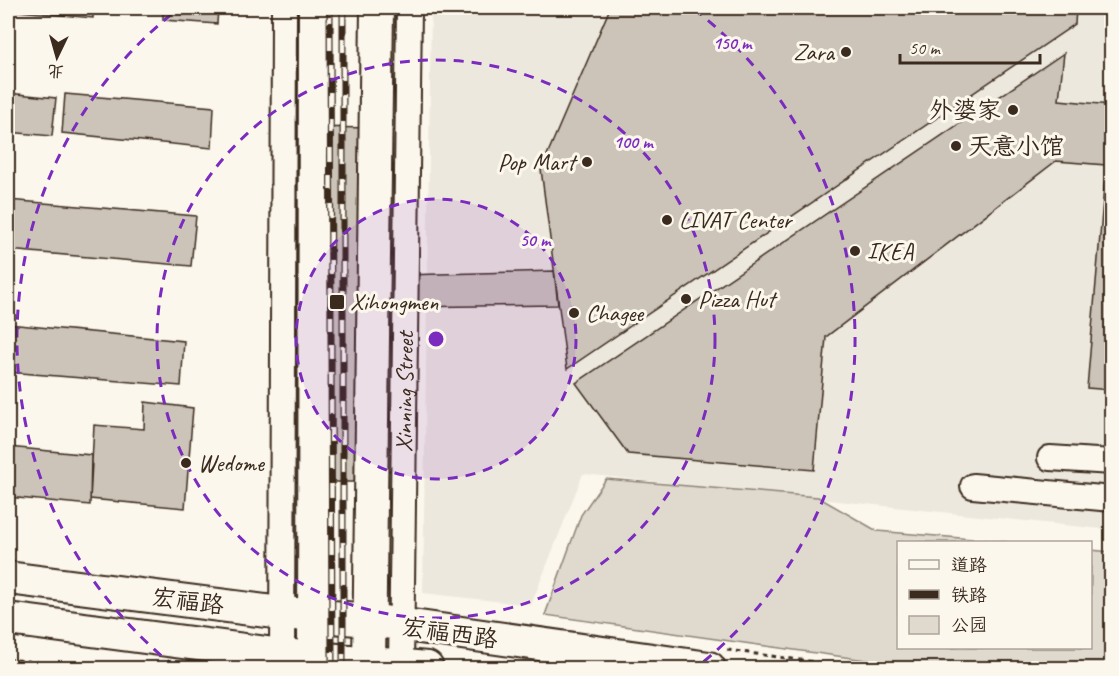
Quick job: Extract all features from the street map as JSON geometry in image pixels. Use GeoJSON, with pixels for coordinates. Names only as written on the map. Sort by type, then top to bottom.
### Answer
{"type":"FeatureCollection","features":[{"type":"Feature","properties":{"kind":"main road"},"geometry":{"type":"LineString","coordinates":[[314,663],[315,8]]}},
{"type":"Feature","properties":{"kind":"main road","name":"Xinning Street"},"geometry":{"type":"LineString","coordinates":[[369,665],[377,8]]}},
{"type":"Feature","properties":{"kind":"main road","name":"宏福路"},"geometry":{"type":"LineString","coordinates":[[8,578],[282,613],[369,620]]}},
{"type":"Feature","properties":{"kind":"main road"},"geometry":{"type":"LineString","coordinates":[[117,633],[131,617],[132,606],[122,592]]}},
{"type":"Feature","properties":{"kind":"main road","name":"宏福路"},"geometry":{"type":"LineString","coordinates":[[8,619],[117,633],[282,662],[314,663]]}},
{"type":"Feature","properties":{"kind":"main road","name":"宏福西路"},"geometry":{"type":"LineString","coordinates":[[369,620],[709,669]]}},
{"type":"Feature","properties":{"kind":"main road","name":"宏福西路"},"geometry":{"type":"LineString","coordinates":[[314,663],[410,667]]}},
{"type":"Feature","properties":{"kind":"street"},"geometry":{"type":"LineString","coordinates":[[282,662],[284,8]]}},
{"type":"Feature","properties":{"kind":"street","name":"Xinning Street"},"geometry":{"type":"LineString","coordinates":[[409,8],[401,626],[410,667]]}},
{"type":"Feature","properties":{"kind":"street"},"geometry":{"type":"LineString","coordinates":[[1050,458],[1112,462]]}},
{"type":"Feature","properties":{"kind":"street"},"geometry":{"type":"LineString","coordinates":[[973,486],[1112,499]]}},
{"type":"Feature","properties":{"kind":"path"},"geometry":{"type":"LineString","coordinates":[[8,659],[86,669]]}},
{"type":"Feature","properties":{"kind":"shaded area"},"geometry":{"type":"Polygon","coordinates":[[[431,8],[1111,8],[1111,530],[583,474],[531,605],[423,593],[431,8]]]}},
{"type":"Feature","properties":{"kind":"green space"},"geometry":{"type":"Polygon","coordinates":[[[606,479],[818,497],[877,531],[996,541],[897,541],[897,649],[1092,649],[1092,550],[1111,552],[1111,668],[923,668],[545,615],[581,515],[606,479]]]}},
{"type":"Feature","properties":{"kind":"building"},"geometry":{"type":"Polygon","coordinates":[[[8,8],[93,8],[93,18],[8,10],[8,8]]]}},
{"type":"Feature","properties":{"kind":"building"},"geometry":{"type":"Polygon","coordinates":[[[163,8],[218,8],[217,24],[163,20],[163,8]]]}},
{"type":"Feature","properties":{"kind":"building","name":"LIVAT Center"},"geometry":{"type":"Polygon","coordinates":[[[610,8],[1076,8],[1075,24],[567,369],[541,169],[610,8]]]}},
{"type":"Feature","properties":{"kind":"building","name":"IKEA"},"geometry":{"type":"Polygon","coordinates":[[[1064,53],[1059,100],[1110,105],[1112,87],[1112,390],[1087,388],[1106,165],[1056,161],[826,337],[814,470],[628,454],[576,383],[1064,53]]]}},
{"type":"Feature","properties":{"kind":"building"},"geometry":{"type":"Polygon","coordinates":[[[8,93],[56,98],[52,136],[8,132],[8,93]]]}},
{"type":"Feature","properties":{"kind":"building"},"geometry":{"type":"Polygon","coordinates":[[[65,94],[214,107],[212,148],[62,133],[65,94]]]}},
{"type":"Feature","properties":{"kind":"building"},"geometry":{"type":"Polygon","coordinates":[[[293,127],[382,128],[382,158],[396,167],[392,469],[373,482],[297,482],[284,470],[293,127]]]}},
{"type":"Feature","properties":{"kind":"building"},"geometry":{"type":"Polygon","coordinates":[[[8,200],[196,216],[191,266],[8,250],[8,200]]]}},
{"type":"Feature","properties":{"kind":"building"},"geometry":{"type":"Polygon","coordinates":[[[554,271],[558,305],[401,307],[401,275],[554,271]]]}},
{"type":"Feature","properties":{"kind":"building"},"geometry":{"type":"Polygon","coordinates":[[[8,324],[184,341],[181,386],[8,372],[8,324]]]}},
{"type":"Feature","properties":{"kind":"building"},"geometry":{"type":"Polygon","coordinates":[[[145,402],[193,408],[185,508],[90,499],[94,425],[144,429],[145,402]]]}},
{"type":"Feature","properties":{"kind":"building"},"geometry":{"type":"Polygon","coordinates":[[[8,447],[91,455],[90,505],[8,497],[8,447]]]}},
{"type":"Feature","properties":{"kind":"railway"},"geometry":{"type":"LineString","coordinates":[[330,8],[332,668]]}},
{"type":"Feature","properties":{"kind":"railway"},"geometry":{"type":"LineString","coordinates":[[343,8],[343,668]]}},
{"type":"Feature","properties":{"kind":"place","name":"Zara"},"geometry":{"type":"Point","coordinates":[846,52]}},
{"type":"Feature","properties":{"kind":"place","name":"外婆家"},"geometry":{"type":"Point","coordinates":[1013,110]}},
{"type":"Feature","properties":{"kind":"place","name":"天意小馆"},"geometry":{"type":"Point","coordinates":[956,146]}},
{"type":"Feature","properties":{"kind":"place","name":"Pop Mart"},"geometry":{"type":"Point","coordinates":[587,162]}},
{"type":"Feature","properties":{"kind":"place","name":"LIVAT Center"},"geometry":{"type":"Point","coordinates":[667,220]}},
{"type":"Feature","properties":{"kind":"place","name":"IKEA"},"geometry":{"type":"Point","coordinates":[855,251]}},
{"type":"Feature","properties":{"kind":"place","name":"Pizza Hut"},"geometry":{"type":"Point","coordinates":[686,299]}},
{"type":"Feature","properties":{"kind":"place","name":"Xihongmen"},"geometry":{"type":"Point","coordinates":[337,302]}},
{"type":"Feature","properties":{"kind":"place","name":"Chagee"},"geometry":{"type":"Point","coordinates":[574,313]}},
{"type":"Feature","properties":{"kind":"place","name":"Wedome"},"geometry":{"type":"Point","coordinates":[186,463]}}]}
